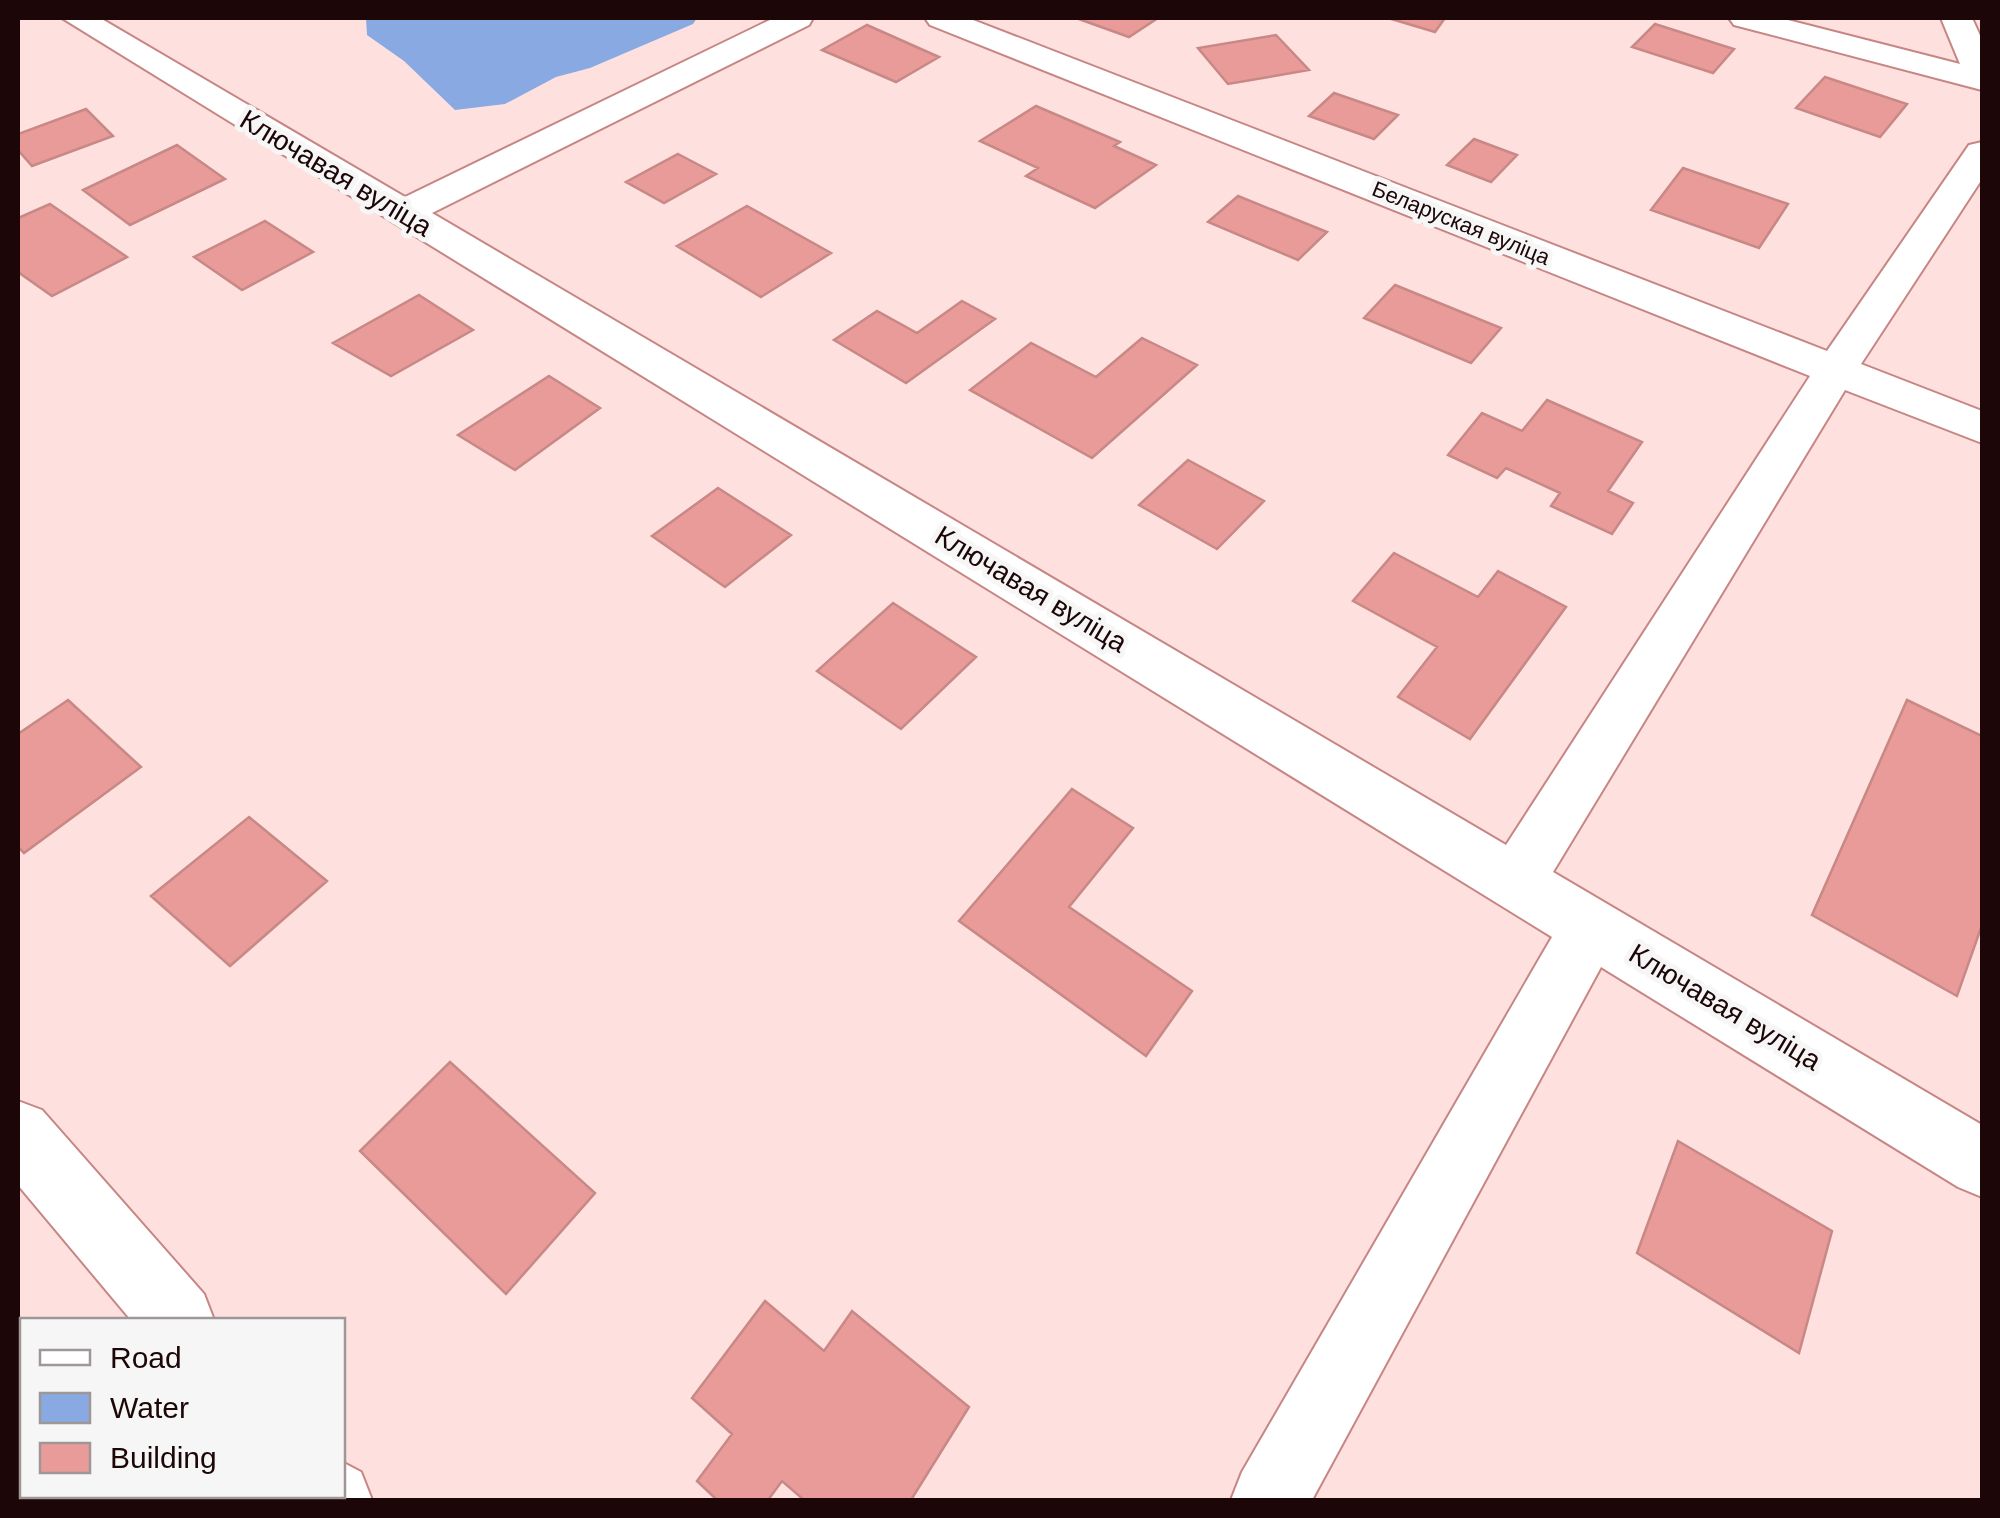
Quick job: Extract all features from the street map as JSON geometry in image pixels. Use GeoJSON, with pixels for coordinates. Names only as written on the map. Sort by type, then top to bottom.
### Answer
{"type":"FeatureCollection","features":[{"type":"Feature","properties":{"kind":"street","name":"Ключавая вуліца"},"geometry":{"type":"LineString","coordinates":[[78,18],[1982,1163]]}},
{"type":"Feature","properties":{"kind":"street"},"geometry":{"type":"LineString","coordinates":[[402,213],[798,18]]}},
{"type":"Feature","properties":{"kind":"street","name":"Беларуская вуліца"},"geometry":{"type":"LineString","coordinates":[[941,18],[1982,428]]}},
{"type":"Feature","properties":{"kind":"street"},"geometry":{"type":"LineString","coordinates":[[1745,18],[1982,78]]}},
{"type":"Feature","properties":{"kind":"street"},"geometry":{"type":"LineString","coordinates":[[1957,18],[1982,78]]}},
{"type":"Feature","properties":{"kind":"street"},"geometry":{"type":"LineString","coordinates":[[1516,880],[1835,371],[1982,154]]}},
{"type":"Feature","properties":{"kind":"street"},"geometry":{"type":"LineString","coordinates":[[1270,1500],[1591,926]]}},
{"type":"Feature","properties":{"kind":"street"},"geometry":{"type":"LineString","coordinates":[[18,1134],[176,1318]]}},
{"type":"Feature","properties":{"kind":"water"},"geometry":{"type":"Polygon","coordinates":[[[366,18],[697,18],[693,24],[590,68],[556,77],[505,104],[455,110],[404,61],[367,35],[366,18]]]}},
{"type":"Feature","properties":{"kind":"building"},"geometry":{"type":"Polygon","coordinates":[[[1076,18],[1158,18],[1129,37],[1076,18]]]}},
{"type":"Feature","properties":{"kind":"building"},"geometry":{"type":"Polygon","coordinates":[[[1388,18],[1445,18],[1435,32],[1388,18]]]}},
{"type":"Feature","properties":{"kind":"building"},"geometry":{"type":"Polygon","coordinates":[[[1655,24],[1734,49],[1713,73],[1632,47],[1655,24]]]}},
{"type":"Feature","properties":{"kind":"building"},"geometry":{"type":"Polygon","coordinates":[[[867,25],[939,57],[896,82],[822,50],[867,25]]]}},
{"type":"Feature","properties":{"kind":"building"},"geometry":{"type":"Polygon","coordinates":[[[1276,35],[1309,70],[1228,84],[1198,48],[1276,35]]]}},
{"type":"Feature","properties":{"kind":"building"},"geometry":{"type":"Polygon","coordinates":[[[1825,77],[1907,104],[1880,137],[1796,108],[1825,77]]]}},
{"type":"Feature","properties":{"kind":"building"},"geometry":{"type":"Polygon","coordinates":[[[1334,93],[1398,115],[1374,139],[1309,116],[1334,93]]]}},
{"type":"Feature","properties":{"kind":"building"},"geometry":{"type":"Polygon","coordinates":[[[1036,106],[1120,142],[1114,146],[1156,165],[1095,208],[1026,176],[1038,168],[980,141],[1036,106]]]}},
{"type":"Feature","properties":{"kind":"building"},"geometry":{"type":"Polygon","coordinates":[[[86,109],[113,136],[32,166],[18,150],[18,134],[86,109]]]}},
{"type":"Feature","properties":{"kind":"building"},"geometry":{"type":"Polygon","coordinates":[[[1474,139],[1517,155],[1491,182],[1447,165],[1474,139]]]}},
{"type":"Feature","properties":{"kind":"building"},"geometry":{"type":"Polygon","coordinates":[[[177,145],[225,179],[130,225],[83,190],[177,145]]]}},
{"type":"Feature","properties":{"kind":"building"},"geometry":{"type":"Polygon","coordinates":[[[678,154],[716,174],[664,203],[626,182],[678,154]]]}},
{"type":"Feature","properties":{"kind":"building"},"geometry":{"type":"Polygon","coordinates":[[[1683,168],[1788,204],[1759,248],[1651,210],[1683,168]]]}},
{"type":"Feature","properties":{"kind":"building"},"geometry":{"type":"Polygon","coordinates":[[[1238,196],[1327,232],[1298,260],[1208,222],[1238,196]]]}},
{"type":"Feature","properties":{"kind":"building"},"geometry":{"type":"Polygon","coordinates":[[[50,204],[127,257],[52,296],[18,272],[18,218],[50,204]]]}},
{"type":"Feature","properties":{"kind":"building"},"geometry":{"type":"Polygon","coordinates":[[[747,206],[831,253],[761,297],[677,246],[747,206]]]}},
{"type":"Feature","properties":{"kind":"building"},"geometry":{"type":"Polygon","coordinates":[[[265,221],[313,252],[242,290],[194,257],[265,221]]]}},
{"type":"Feature","properties":{"kind":"building"},"geometry":{"type":"Polygon","coordinates":[[[1395,285],[1501,328],[1471,363],[1364,318],[1395,285]]]}},
{"type":"Feature","properties":{"kind":"building"},"geometry":{"type":"Polygon","coordinates":[[[419,295],[473,330],[391,376],[333,343],[419,295]]]}},
{"type":"Feature","properties":{"kind":"building"},"geometry":{"type":"Polygon","coordinates":[[[962,301],[995,319],[906,383],[834,340],[877,311],[917,333],[962,301]]]}},
{"type":"Feature","properties":{"kind":"building"},"geometry":{"type":"Polygon","coordinates":[[[1142,338],[1197,365],[1092,458],[970,390],[1031,343],[1096,377],[1142,338]]]}},
{"type":"Feature","properties":{"kind":"building"},"geometry":{"type":"Polygon","coordinates":[[[549,376],[600,408],[515,470],[458,435],[549,376]]]}},
{"type":"Feature","properties":{"kind":"building"},"geometry":{"type":"Polygon","coordinates":[[[1547,400],[1642,442],[1608,491],[1633,503],[1612,534],[1551,506],[1560,493],[1506,468],[1497,478],[1448,455],[1482,413],[1522,431],[1547,400]]]}},
{"type":"Feature","properties":{"kind":"building"},"geometry":{"type":"Polygon","coordinates":[[[1188,460],[1264,501],[1217,549],[1139,505],[1188,460]]]}},
{"type":"Feature","properties":{"kind":"building"},"geometry":{"type":"Polygon","coordinates":[[[718,488],[791,535],[725,587],[652,536],[718,488]]]}},
{"type":"Feature","properties":{"kind":"building"},"geometry":{"type":"Polygon","coordinates":[[[1394,553],[1478,597],[1498,571],[1566,607],[1470,739],[1398,697],[1437,647],[1353,601],[1394,553]]]}},
{"type":"Feature","properties":{"kind":"building"},"geometry":{"type":"Polygon","coordinates":[[[893,603],[976,657],[901,729],[817,671],[893,603]]]}},
{"type":"Feature","properties":{"kind":"building"},"geometry":{"type":"Polygon","coordinates":[[[68,700],[141,767],[24,853],[18,847],[18,734],[68,700]]]}},
{"type":"Feature","properties":{"kind":"building"},"geometry":{"type":"Polygon","coordinates":[[[1907,700],[1982,736],[1982,925],[1957,996],[1812,915],[1907,700]]]}},
{"type":"Feature","properties":{"kind":"building"},"geometry":{"type":"Polygon","coordinates":[[[1072,789],[1133,828],[1069,907],[1192,991],[1146,1056],[959,921],[1072,789]]]}},
{"type":"Feature","properties":{"kind":"building"},"geometry":{"type":"Polygon","coordinates":[[[249,817],[327,881],[230,966],[151,896],[249,817]]]}},
{"type":"Feature","properties":{"kind":"building"},"geometry":{"type":"Polygon","coordinates":[[[450,1062],[595,1193],[506,1294],[360,1151],[450,1062]]]}},
{"type":"Feature","properties":{"kind":"building"},"geometry":{"type":"Polygon","coordinates":[[[1678,1141],[1832,1231],[1799,1353],[1637,1253],[1678,1141]]]}},
{"type":"Feature","properties":{"kind":"building"},"geometry":{"type":"Polygon","coordinates":[[[765,1301],[824,1351],[852,1311],[969,1407],[911,1500],[804,1500],[782,1481],[768,1500],[717,1500],[697,1481],[732,1434],[692,1398],[765,1301]]]}}]}
